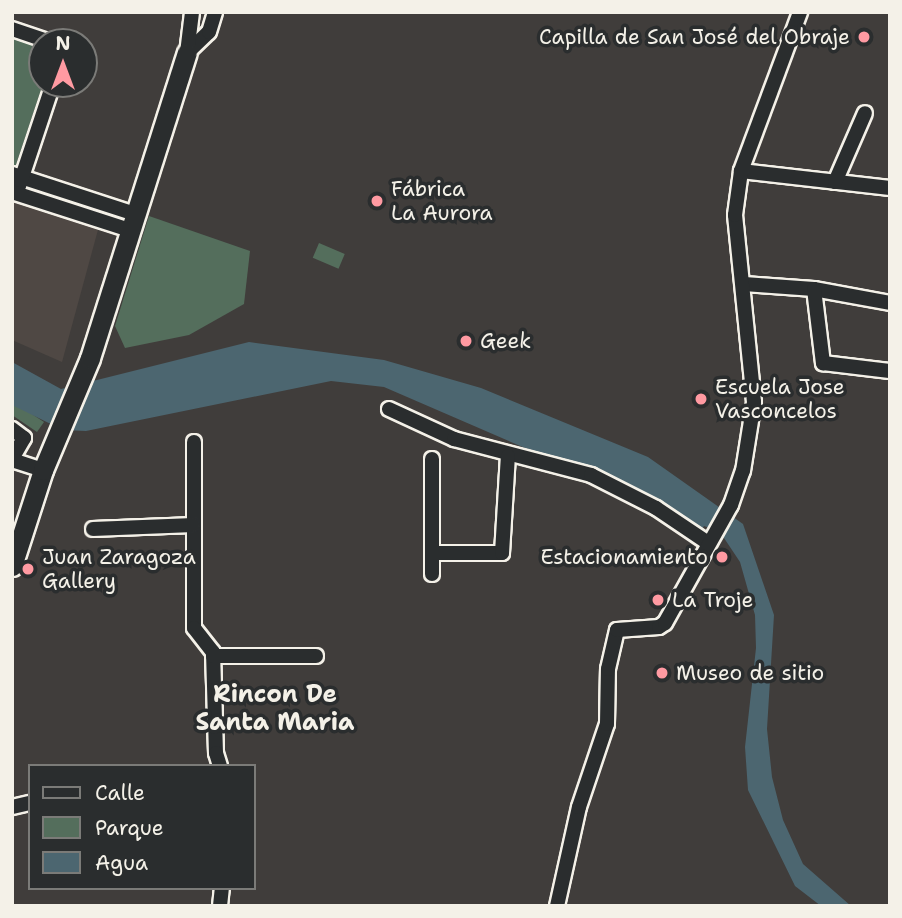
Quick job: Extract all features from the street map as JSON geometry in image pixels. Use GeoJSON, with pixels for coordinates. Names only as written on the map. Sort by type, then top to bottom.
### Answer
{"type":"FeatureCollection","features":[{"type":"Feature","properties":{"kind":"main road"},"geometry":{"type":"LineString","coordinates":[[12,566],[18,529],[89,363],[187,53]]}},
{"type":"Feature","properties":{"kind":"street"},"geometry":{"type":"LineString","coordinates":[[187,53],[192,12]]}},
{"type":"Feature","properties":{"kind":"street"},"geometry":{"type":"LineString","coordinates":[[187,53],[209,32],[215,12]]}},
{"type":"Feature","properties":{"kind":"street"},"geometry":{"type":"LineString","coordinates":[[557,906],[579,807],[607,724],[608,669],[617,630],[659,627],[665,623],[731,505],[754,418],[744,284],[734,215],[741,171],[800,12]]}},
{"type":"Feature","properties":{"kind":"street"},"geometry":{"type":"LineString","coordinates":[[47,98],[17,175],[15,193],[133,222]]}},
{"type":"Feature","properties":{"kind":"street"},"geometry":{"type":"LineString","coordinates":[[835,182],[865,113]]}},
{"type":"Feature","properties":{"kind":"street"},"geometry":{"type":"LineString","coordinates":[[741,171],[890,188]]}},
{"type":"Feature","properties":{"kind":"street"},"geometry":{"type":"LineString","coordinates":[[17,175],[133,222]]}},
{"type":"Feature","properties":{"kind":"street"},"geometry":{"type":"LineString","coordinates":[[744,284],[814,289],[890,303]]}},
{"type":"Feature","properties":{"kind":"street"},"geometry":{"type":"LineString","coordinates":[[814,289],[824,363],[890,371]]}},
{"type":"Feature","properties":{"kind":"street"},"geometry":{"type":"LineString","coordinates":[[389,409],[432,431],[508,456],[591,475],[656,508],[709,541]]}},
{"type":"Feature","properties":{"kind":"street"},"geometry":{"type":"LineString","coordinates":[[12,429],[24,438],[12,460],[43,470]]}},
{"type":"Feature","properties":{"kind":"street"},"geometry":{"type":"LineString","coordinates":[[194,442],[194,628],[214,656],[215,744],[220,764]]}},
{"type":"Feature","properties":{"kind":"street"},"geometry":{"type":"LineString","coordinates":[[432,553],[502,552],[508,456]]}},
{"type":"Feature","properties":{"kind":"street"},"geometry":{"type":"LineString","coordinates":[[432,459],[432,573]]}},
{"type":"Feature","properties":{"kind":"street"},"geometry":{"type":"LineString","coordinates":[[93,528],[192,526]]}},
{"type":"Feature","properties":{"kind":"street"},"geometry":{"type":"LineString","coordinates":[[214,656],[316,656]]}},
{"type":"Feature","properties":{"kind":"shaded area"},"geometry":{"type":"Polygon","coordinates":[[[12,198],[99,226],[62,362],[12,340],[12,198]]]}},
{"type":"Feature","properties":{"kind":"green space"},"geometry":{"type":"Polygon","coordinates":[[[12,38],[28,44],[28,98],[38,98],[14,171],[12,38]]]}},
{"type":"Feature","properties":{"kind":"green space"},"geometry":{"type":"Polygon","coordinates":[[[149,216],[250,251],[244,304],[189,335],[125,348],[115,326],[149,216]]]}},
{"type":"Feature","properties":{"kind":"green space"},"geometry":{"type":"Polygon","coordinates":[[[319,243],[345,254],[339,269],[313,258],[319,243]]]}},
{"type":"Feature","properties":{"kind":"green space"},"geometry":{"type":"Polygon","coordinates":[[[12,401],[44,422],[37,432],[12,415],[12,401]]]}},
{"type":"Feature","properties":{"kind":"water"},"geometry":{"type":"Polygon","coordinates":[[[249,342],[384,360],[481,388],[648,457],[743,524],[774,615],[767,729],[772,777],[783,820],[803,864],[851,906],[821,906],[795,886],[748,790],[745,747],[756,648],[755,615],[740,562],[720,532],[704,526],[700,533],[577,464],[525,448],[384,387],[331,381],[86,431],[63,430],[12,405],[12,362],[61,389],[249,342]]]}},
{"type":"Feature","properties":{"kind":"place","name":"Capilla de San José del Obraje"},"geometry":{"type":"Point","coordinates":[864,37]}},
{"type":"Feature","properties":{"kind":"place","name":"Fábrica La Aurora"},"geometry":{"type":"Point","coordinates":[377,201]}},
{"type":"Feature","properties":{"kind":"place","name":"Geek"},"geometry":{"type":"Point","coordinates":[466,341]}},
{"type":"Feature","properties":{"kind":"place","name":"Escuela Jose Vasconcelos"},"geometry":{"type":"Point","coordinates":[701,399]}},
{"type":"Feature","properties":{"kind":"place","name":"Estacionamiento"},"geometry":{"type":"Point","coordinates":[722,557]}},
{"type":"Feature","properties":{"kind":"place","name":"Juan Zaragoza Gallery"},"geometry":{"type":"Point","coordinates":[28,569]}},
{"type":"Feature","properties":{"kind":"place","name":"La Troje"},"geometry":{"type":"Point","coordinates":[658,600]}},
{"type":"Feature","properties":{"kind":"place","name":"Museo de sitio"},"geometry":{"type":"Point","coordinates":[662,673]}},
{"type":"Feature","properties":{"kind":"district","name":"Rincon De Santa Maria"},"geometry":{"type":"Point","coordinates":[275,709]}}]}
